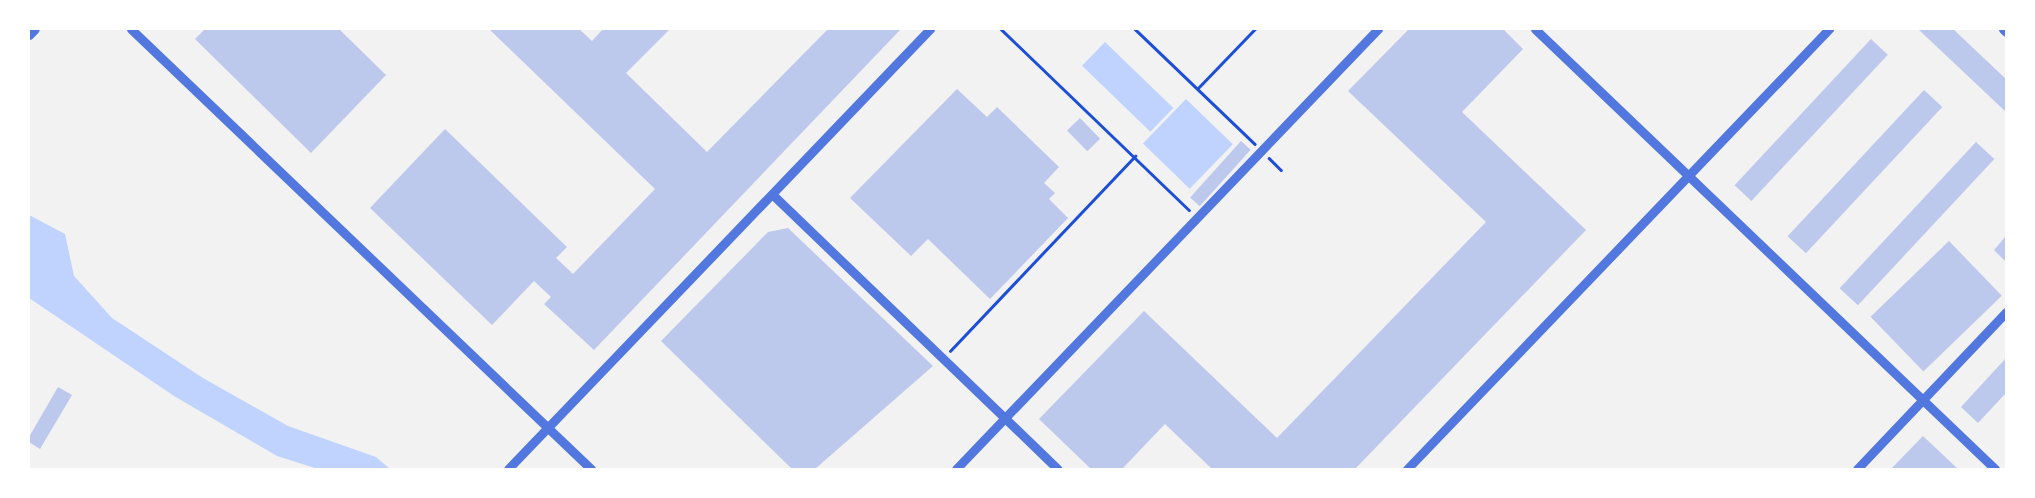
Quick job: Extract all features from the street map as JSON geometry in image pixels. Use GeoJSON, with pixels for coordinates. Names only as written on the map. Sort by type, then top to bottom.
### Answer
{"type":"FeatureCollection","features":[{"type":"Feature","properties":{"kind":"street"},"geometry":{"type":"LineString","coordinates":[[29,35],[35,29]]}},
{"type":"Feature","properties":{"kind":"street"},"geometry":{"type":"LineString","coordinates":[[132,29],[591,469]]}},
{"type":"Feature","properties":{"kind":"street"},"geometry":{"type":"LineString","coordinates":[[508,469],[773,195],[930,29]]}},
{"type":"Feature","properties":{"kind":"street"},"geometry":{"type":"LineString","coordinates":[[956,469],[1378,29]]}},
{"type":"Feature","properties":{"kind":"street"},"geometry":{"type":"LineString","coordinates":[[1535,29],[1995,469]]}},
{"type":"Feature","properties":{"kind":"street"},"geometry":{"type":"LineString","coordinates":[[1406,469],[1829,29]]}},
{"type":"Feature","properties":{"kind":"street"},"geometry":{"type":"LineString","coordinates":[[2002,29],[2006,32]]}},
{"type":"Feature","properties":{"kind":"street"},"geometry":{"type":"LineString","coordinates":[[773,195],[1058,469]]}},
{"type":"Feature","properties":{"kind":"street"},"geometry":{"type":"LineString","coordinates":[[1857,469],[2006,312]]}},
{"type":"Feature","properties":{"kind":"path"},"geometry":{"type":"LineString","coordinates":[[1001,29],[1135,156],[1197,218]]}},
{"type":"Feature","properties":{"kind":"path"},"geometry":{"type":"LineString","coordinates":[[1135,29],[1281,170]]}},
{"type":"Feature","properties":{"kind":"path"},"geometry":{"type":"LineString","coordinates":[[1198,88],[1255,29]]}},
{"type":"Feature","properties":{"kind":"path"},"geometry":{"type":"LineString","coordinates":[[942,359],[1135,156]]}},
{"type":"Feature","properties":{"kind":"water"},"geometry":{"type":"Polygon","coordinates":[[[1105,42],[1173,108],[1150,132],[1082,66],[1105,42]]]}},
{"type":"Feature","properties":{"kind":"water"},"geometry":{"type":"Polygon","coordinates":[[[1186,99],[1233,144],[1190,189],[1143,144],[1186,99]]]}},
{"type":"Feature","properties":{"kind":"water"},"geometry":{"type":"Polygon","coordinates":[[[29,215],[65,234],[74,276],[112,318],[203,378],[288,426],[376,457],[390,469],[318,469],[277,456],[174,396],[29,298],[29,215]]]}},
{"type":"Feature","properties":{"kind":"building"},"geometry":{"type":"Polygon","coordinates":[[[205,29],[339,29],[386,75],[311,153],[195,39],[205,29]]]}},
{"type":"Feature","properties":{"kind":"building"},"geometry":{"type":"Polygon","coordinates":[[[489,29],[579,29],[592,41],[603,29],[670,29],[626,73],[707,152],[828,29],[901,29],[594,350],[544,304],[551,297],[534,281],[492,325],[370,208],[445,129],[567,247],[556,258],[573,274],[655,189],[489,29]]]}},
{"type":"Feature","properties":{"kind":"building"},"geometry":{"type":"Polygon","coordinates":[[[1409,29],[1503,29],[1523,49],[1462,112],[1586,230],[1355,469],[1212,469],[1165,424],[1122,469],[1091,469],[1039,419],[1144,311],[1277,438],[1486,222],[1348,91],[1409,29]]]}},
{"type":"Feature","properties":{"kind":"building"},"geometry":{"type":"Polygon","coordinates":[[[1918,29],[1953,29],[2006,79],[2006,112],[1918,29]]]}},
{"type":"Feature","properties":{"kind":"building"},"geometry":{"type":"Polygon","coordinates":[[[1871,39],[1888,55],[1751,201],[1735,185],[1871,39]]]}},
{"type":"Feature","properties":{"kind":"building"},"geometry":{"type":"Polygon","coordinates":[[[957,89],[987,117],[997,107],[1059,167],[1044,183],[1055,193],[1049,199],[1068,218],[990,299],[928,239],[911,256],[850,198],[957,89]]]}},
{"type":"Feature","properties":{"kind":"building"},"geometry":{"type":"Polygon","coordinates":[[[1924,90],[1942,107],[1806,253],[1788,236],[1924,90]]]}},
{"type":"Feature","properties":{"kind":"building"},"geometry":{"type":"Polygon","coordinates":[[[1080,118],[1100,139],[1087,151],[1067,131],[1080,118]]]}},
{"type":"Feature","properties":{"kind":"building"},"geometry":{"type":"Polygon","coordinates":[[[1241,141],[1251,150],[1200,206],[1190,197],[1241,141]]]}},
{"type":"Feature","properties":{"kind":"building"},"geometry":{"type":"Polygon","coordinates":[[[1976,142],[1994,159],[1858,305],[1840,288],[1976,142]]]}},
{"type":"Feature","properties":{"kind":"building"},"geometry":{"type":"Polygon","coordinates":[[[788,228],[933,366],[815,469],[792,469],[661,341],[768,232],[788,228]]]}},
{"type":"Feature","properties":{"kind":"building"},"geometry":{"type":"Polygon","coordinates":[[[2006,236],[2006,262],[1994,250],[2006,236]]]}},
{"type":"Feature","properties":{"kind":"building"},"geometry":{"type":"Polygon","coordinates":[[[1949,241],[2002,296],[1923,371],[1871,317],[1949,241]]]}},
{"type":"Feature","properties":{"kind":"building"},"geometry":{"type":"Polygon","coordinates":[[[2006,358],[2006,393],[1978,423],[1961,407],[2006,358]]]}},
{"type":"Feature","properties":{"kind":"building"},"geometry":{"type":"Polygon","coordinates":[[[58,387],[72,395],[40,449],[29,442],[29,437],[58,387]]]}},
{"type":"Feature","properties":{"kind":"building"},"geometry":{"type":"Polygon","coordinates":[[[1923,436],[1958,469],[1891,469],[1923,436]]]}}]}
